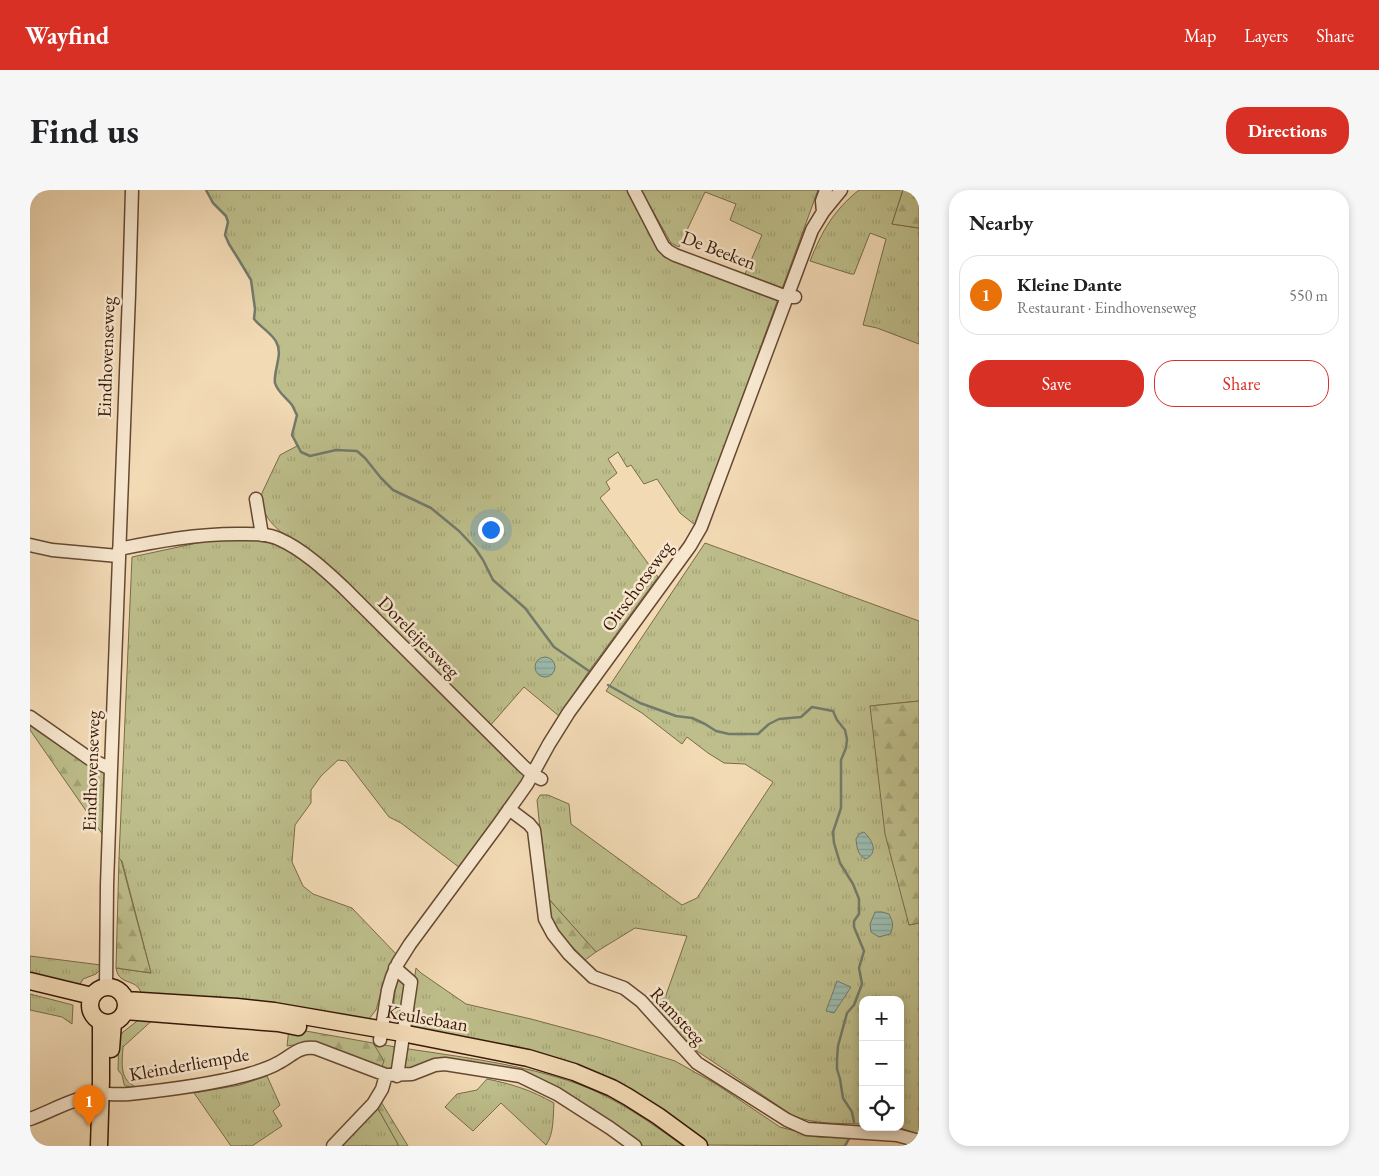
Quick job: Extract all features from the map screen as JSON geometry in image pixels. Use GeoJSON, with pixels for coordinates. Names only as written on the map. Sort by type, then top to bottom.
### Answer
{"type":"FeatureCollection","features":[{"type":"Feature","properties":{"kind":"main road"},"geometry":{"type":"LineString","coordinates":[[30,981],[91,1001]]}},
{"type":"Feature","properties":{"kind":"main road"},"geometry":{"type":"LineString","coordinates":[[106,987],[113,987],[120,991],[125,1006],[122,1017],[107,1022],[94,1016],[91,1001],[98,990],[106,987]]}},
{"type":"Feature","properties":{"kind":"main road"},"geometry":{"type":"LineString","coordinates":[[30,991],[91,1001]]}},
{"type":"Feature","properties":{"kind":"main road","name":"Keulsebaan"},"geometry":{"type":"LineString","coordinates":[[125,1006],[380,1035],[528,1058],[574,1072],[605,1085],[658,1116],[699,1146]]}},
{"type":"Feature","properties":{"kind":"main road"},"geometry":{"type":"LineString","coordinates":[[99,1146],[104,1094],[107,1022]]}},
{"type":"Feature","properties":{"kind":"main road","name":"Keulsebaan"},"geometry":{"type":"LineString","coordinates":[[402,1039],[571,1079],[610,1095],[654,1122],[686,1146]]}},
{"type":"Feature","properties":{"kind":"main road"},"geometry":{"type":"LineString","coordinates":[[104,1094],[107,1134],[104,1146]]}},
{"type":"Feature","properties":{"kind":"street","name":"Eindhovenseweg"},"geometry":{"type":"LineString","coordinates":[[106,987],[107,885],[132,190]]}},
{"type":"Feature","properties":{"kind":"street","name":"De Beeken"},"geometry":{"type":"LineString","coordinates":[[634,190],[663,246],[668,251],[791,297]]}},
{"type":"Feature","properties":{"kind":"street"},"geometry":{"type":"LineString","coordinates":[[823,212],[822,201],[826,190]]}},
{"type":"Feature","properties":{"kind":"street","name":"Oirschotseweg"},"geometry":{"type":"LineString","coordinates":[[380,1035],[388,990],[395,968],[410,944],[509,809],[537,777],[549,744],[569,712],[690,546],[701,527],[791,297],[812,230],[823,212],[841,190]]}},
{"type":"Feature","properties":{"kind":"street"},"geometry":{"type":"LineString","coordinates":[[256,499],[262,535]]}},
{"type":"Feature","properties":{"kind":"street","name":"Doreleijersweg"},"geometry":{"type":"LineString","coordinates":[[119,553],[166,540],[209,534],[262,535],[277,538],[291,545],[328,572],[522,766],[537,777]]}},
{"type":"Feature","properties":{"kind":"street"},"geometry":{"type":"LineString","coordinates":[[30,545],[52,550],[119,553]]}},
{"type":"Feature","properties":{"kind":"street"},"geometry":{"type":"LineString","coordinates":[[30,717],[90,759],[111,769]]}},
{"type":"Feature","properties":{"kind":"street","name":"Ramsteeg"},"geometry":{"type":"LineString","coordinates":[[509,809],[534,830],[545,919],[553,934],[569,954],[593,977],[624,988],[641,1002],[697,1063],[787,1120],[807,1129],[897,1135],[919,1141]]}},
{"type":"Feature","properties":{"kind":"street"},"geometry":{"type":"LineString","coordinates":[[333,1146],[373,1104],[391,1076],[402,1039],[411,982],[395,968]]}},
{"type":"Feature","properties":{"kind":"street","name":"Kleinderliempde"},"geometry":{"type":"LineString","coordinates":[[104,1094],[149,1092],[228,1079],[278,1064],[302,1048],[307,1047],[316,1048],[391,1076]]}},
{"type":"Feature","properties":{"kind":"street"},"geometry":{"type":"LineString","coordinates":[[391,1076],[412,1074],[434,1065],[445,1064],[520,1076],[557,1094],[635,1146]]}},
{"type":"Feature","properties":{"kind":"street"},"geometry":{"type":"LineString","coordinates":[[30,1119],[82,1098],[104,1094]]}},
{"type":"Feature","properties":{"kind":"green space"},"geometry":{"type":"Polygon","coordinates":[[[206,190],[627,190],[664,257],[778,299],[695,525],[680,513],[657,479],[644,484],[631,465],[627,467],[618,452],[608,459],[617,473],[606,482],[610,489],[600,498],[658,577],[589,671],[559,716],[524,687],[489,727],[321,559],[297,541],[283,534],[268,519],[262,506],[262,493],[280,455],[297,446],[292,435],[297,415],[292,405],[276,386],[275,374],[279,352],[278,346],[276,341],[254,319],[255,309],[251,280],[225,235],[228,222],[226,216],[213,203],[206,190]]]}},
{"type":"Feature","properties":{"kind":"green space"},"geometry":{"type":"Polygon","coordinates":[[[641,190],[818,190],[782,289],[745,274],[762,235],[730,220],[736,204],[705,192],[679,247],[671,243],[641,190]]]}},
{"type":"Feature","properties":{"kind":"green space"},"geometry":{"type":"Polygon","coordinates":[[[859,190],[903,190],[892,224],[919,228],[919,344],[877,328],[863,325],[886,239],[870,233],[854,274],[810,261],[829,222],[859,190]]]}},
{"type":"Feature","properties":{"kind":"green space"},"geometry":{"type":"Polygon","coordinates":[[[903,190],[919,190],[919,228],[892,224],[903,190]]]}},
{"type":"Feature","properties":{"kind":"green space"},"geometry":{"type":"Polygon","coordinates":[[[265,539],[306,558],[524,775],[525,780],[460,868],[401,823],[389,817],[346,761],[338,760],[321,776],[311,790],[311,803],[295,825],[292,862],[303,886],[313,894],[352,908],[397,955],[385,978],[376,1010],[369,1019],[142,998],[138,987],[121,978],[116,968],[151,973],[122,861],[119,858],[132,557],[211,540],[265,539]]]}},
{"type":"Feature","properties":{"kind":"green space"},"geometry":{"type":"Polygon","coordinates":[[[705,543],[919,621],[919,701],[870,706],[909,925],[919,923],[919,1134],[904,1129],[904,996],[859,996],[859,1124],[827,1123],[800,1118],[792,1115],[697,1051],[645,998],[666,995],[687,936],[635,928],[596,952],[547,897],[537,800],[540,795],[548,795],[569,804],[571,824],[682,905],[697,898],[773,782],[745,764],[724,763],[687,737],[682,744],[642,713],[606,691],[705,543]]]}},
{"type":"Feature","properties":{"kind":"green space"},"geometry":{"type":"Polygon","coordinates":[[[919,701],[919,923],[909,925],[885,834],[870,706],[919,701]]]}},
{"type":"Feature","properties":{"kind":"green space"},"geometry":{"type":"Polygon","coordinates":[[[30,722],[107,775],[105,838],[30,730],[30,722]]]}},
{"type":"Feature","properties":{"kind":"green space"},"geometry":{"type":"Polygon","coordinates":[[[119,858],[121,860],[151,973],[116,968],[119,858]]]}},
{"type":"Feature","properties":{"kind":"green space"},"geometry":{"type":"Polygon","coordinates":[[[547,897],[596,952],[585,960],[558,932],[551,919],[547,897]]]}},
{"type":"Feature","properties":{"kind":"green space"},"geometry":{"type":"Polygon","coordinates":[[[30,956],[101,965],[101,969],[96,974],[83,979],[78,988],[30,980],[30,956]]]}},
{"type":"Feature","properties":{"kind":"green space"},"geometry":{"type":"Polygon","coordinates":[[[416,968],[466,1004],[598,1037],[675,1061],[716,1084],[780,1127],[818,1137],[849,1137],[844,1146],[703,1145],[629,1095],[407,1028],[416,968]]]}},
{"type":"Feature","properties":{"kind":"green space"},"geometry":{"type":"Polygon","coordinates":[[[399,976],[405,983],[401,1025],[394,1008],[399,976]]]}},
{"type":"Feature","properties":{"kind":"green space"},"geometry":{"type":"Polygon","coordinates":[[[30,994],[73,1005],[72,1024],[62,1017],[30,1010],[30,994]]]}},
{"type":"Feature","properties":{"kind":"green space"},"geometry":{"type":"Polygon","coordinates":[[[157,1016],[123,1047],[123,1071],[128,1081],[138,1088],[125,1086],[122,1075],[118,1070],[119,1037],[139,1018],[157,1016]]]}},
{"type":"Feature","properties":{"kind":"green space"},"geometry":{"type":"Polygon","coordinates":[[[289,1028],[373,1043],[384,1061],[381,1070],[321,1049],[309,1046],[287,1046],[289,1028]]]}},
{"type":"Feature","properties":{"kind":"green space"},"geometry":{"type":"Polygon","coordinates":[[[373,1043],[396,1047],[393,1065],[389,1069],[381,1070],[373,1043]]]}},
{"type":"Feature","properties":{"kind":"green space"},"geometry":{"type":"Polygon","coordinates":[[[402,1048],[513,1066],[578,1084],[619,1103],[683,1146],[642,1146],[551,1087],[452,1061],[405,1070],[400,1058],[402,1048]]]}},
{"type":"Feature","properties":{"kind":"green space"},"geometry":{"type":"Polygon","coordinates":[[[267,1076],[280,1105],[273,1111],[282,1126],[252,1146],[231,1146],[194,1093],[240,1085],[267,1076]]]}},
{"type":"Feature","properties":{"kind":"green space"},"geometry":{"type":"Polygon","coordinates":[[[487,1079],[521,1088],[554,1103],[552,1131],[546,1145],[501,1103],[473,1131],[445,1107],[457,1094],[477,1090],[487,1079]]]}},
{"type":"Feature","properties":{"kind":"green space"},"geometry":{"type":"Polygon","coordinates":[[[380,1100],[408,1146],[399,1146],[376,1105],[380,1100]]]}},
{"type":"Feature","properties":{"kind":"green space"},"geometry":{"type":"Polygon","coordinates":[[[376,1105],[399,1146],[338,1146],[376,1105]]]}},
{"type":"Feature","properties":{"kind":"shaded area"},"geometry":{"type":"Polygon","coordinates":[[[545,657],[552,660],[555,667],[552,674],[545,677],[538,674],[535,667],[538,660],[545,657]]]}},
{"type":"Feature","properties":{"kind":"shaded area"},"geometry":{"type":"Polygon","coordinates":[[[864,832],[873,846],[872,853],[866,859],[859,853],[856,839],[859,834],[864,832]]]}},
{"type":"Feature","properties":{"kind":"shaded area"},"geometry":{"type":"Polygon","coordinates":[[[875,912],[889,914],[892,924],[890,934],[879,937],[871,932],[870,924],[875,912]]]}},
{"type":"Feature","properties":{"kind":"shaded area"},"geometry":{"type":"Polygon","coordinates":[[[837,981],[851,987],[834,1013],[826,1011],[837,981]]]}},
{"type":"Feature","properties":{"kind":"waterway"},"geometry":{"type":"LineString","coordinates":[[206,190],[213,203],[226,216],[228,222],[225,235],[251,280],[255,309],[254,319],[276,341],[278,346],[275,383],[280,392],[292,405],[297,415],[292,435],[301,452],[310,456],[336,450],[357,451],[393,490],[431,508],[459,531],[475,548],[493,580],[525,608],[554,647],[589,671]]}},
{"type":"Feature","properties":{"kind":"waterway"},"geometry":{"type":"LineString","coordinates":[[608,685],[640,703],[676,716],[692,718],[716,731],[729,734],[758,734],[769,724],[779,719],[801,717],[812,707],[833,711],[845,730],[847,739],[846,748],[841,760],[841,808],[833,832],[840,863],[853,884],[859,899],[859,914],[854,921],[854,927],[864,951],[859,968],[862,984],[854,1005],[847,1013],[838,1046],[837,1069],[843,1098],[852,1112],[854,1122]]}},
{"type":"Feature","properties":{"kind":"waterway"},"geometry":{"type":"LineString","coordinates":[[845,1146],[850,1137]]}},
{"type":"Feature","properties":{"kind":"place","name":"Kleine Dante"},"geometry":{"type":"Point","coordinates":[89,1126]}}]}
